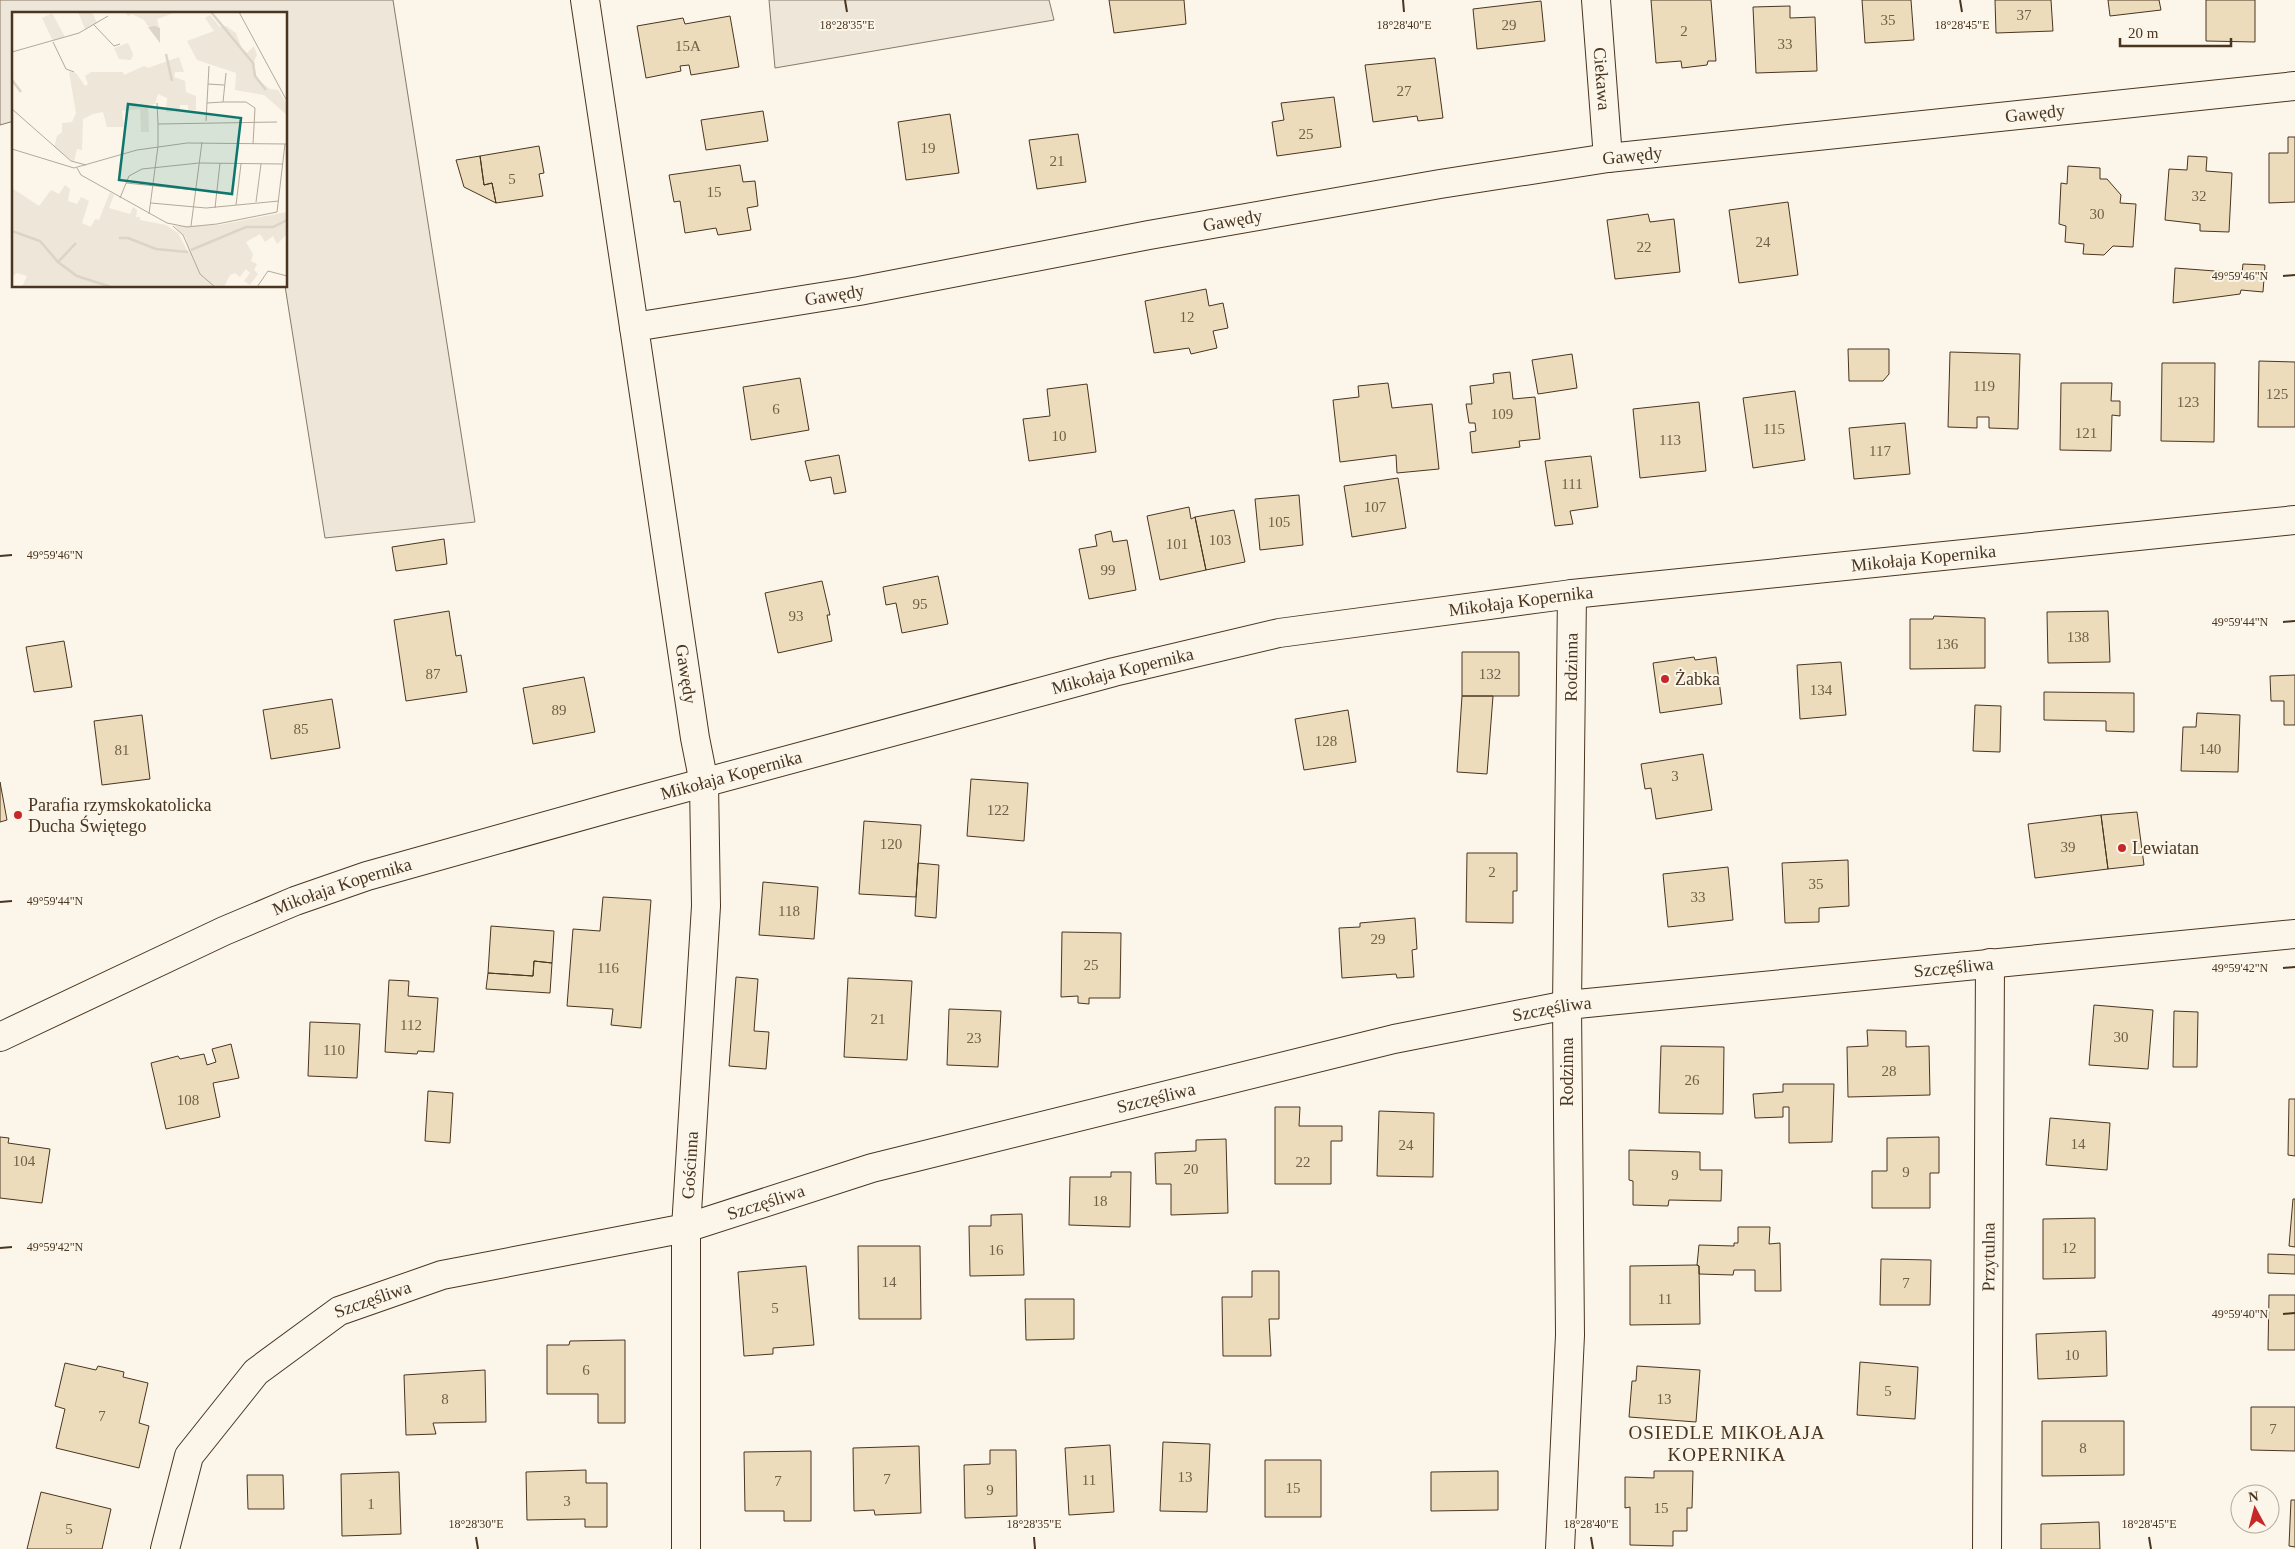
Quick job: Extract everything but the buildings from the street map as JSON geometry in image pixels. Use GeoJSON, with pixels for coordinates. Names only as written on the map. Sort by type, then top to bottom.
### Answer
{"type":"FeatureCollection","features":[{"type":"Feature","properties":{"kind":"street"},"geometry":{"type":"LineString","coordinates":[[585,0],[634,327]]}},
{"type":"Feature","properties":{"kind":"street","name":"Ciekawa"},"geometry":{"type":"LineString","coordinates":[[1596,0],[1608,158]]}},
{"type":"Feature","properties":{"kind":"street","name":"Gawędy"},"geometry":{"type":"LineString","coordinates":[[704,783],[695,738],[634,327],[859,291],[1159,233],[1440,184],[1608,158],[2295,86]]}},
{"type":"Feature","properties":{"kind":"street","name":"Mikołaja Kopernika"},"geometry":{"type":"LineString","coordinates":[[0,1037],[224,931],[294,901],[376,874],[1104,675],[1279,633],[1572,594],[2295,520]]}},
{"type":"Feature","properties":{"kind":"street","name":"Rodzinna"},"geometry":{"type":"LineString","coordinates":[[1560,1549],[1570,1335],[1567,1005],[1572,594]]}},
{"type":"Feature","properties":{"kind":"street","name":"Gościnna"},"geometry":{"type":"LineString","coordinates":[[686,1549],[686,1228],[706,906],[704,783]]}},
{"type":"Feature","properties":{"kind":"street","name":"Szczęśliwa"},"geometry":{"type":"LineString","coordinates":[[165,1549],[188,1456],[256,1372],[339,1311],[442,1275],[686,1228],[872,1168],[1394,1038],[1567,1005],[2295,934]]}},
{"type":"Feature","properties":{"kind":"street","name":"Przytulna"},"geometry":{"type":"LineString","coordinates":[[1987,1549],[1990,963]]}},
{"type":"Feature","properties":{"kind":"shaded area"},"geometry":{"type":"Polygon","coordinates":[[[0,0],[393,0],[475,522],[325,538],[285,288],[288,288],[288,12],[12,12],[12,122],[0,125],[0,0]]]}},
{"type":"Feature","properties":{"kind":"shaded area"},"geometry":{"type":"Polygon","coordinates":[[[769,0],[1049,0],[1054,20],[775,68],[769,0]]]}},
{"type":"Feature","properties":{"kind":"place","name":"Żabka"},"geometry":{"type":"Point","coordinates":[1665,679]}},
{"type":"Feature","properties":{"kind":"place","name":"Parafia rzymskokatolicka Ducha Świętego"},"geometry":{"type":"Point","coordinates":[18,815]}},
{"type":"Feature","properties":{"kind":"place","name":"Lewiatan"},"geometry":{"type":"Point","coordinates":[2122,848]}},
{"type":"Feature","properties":{"kind":"district","name":"OSIEDLE MIKOŁAJA KOPERNIKA"},"geometry":{"type":"Point","coordinates":[1727,1443]}}]}
